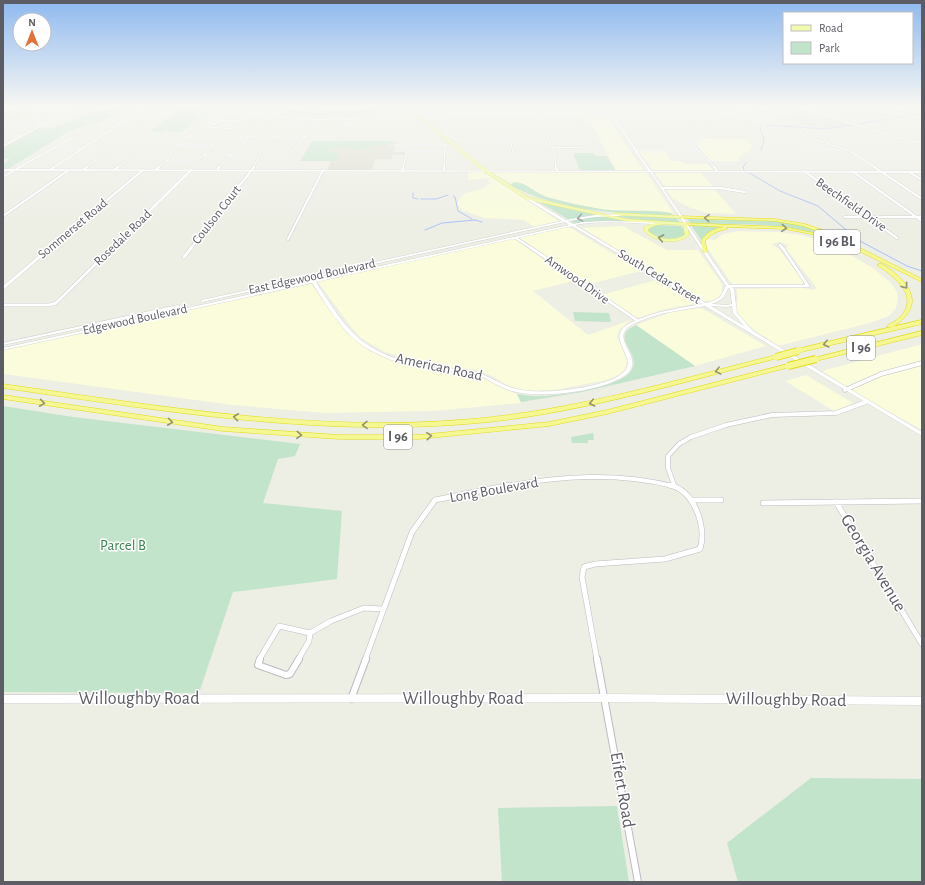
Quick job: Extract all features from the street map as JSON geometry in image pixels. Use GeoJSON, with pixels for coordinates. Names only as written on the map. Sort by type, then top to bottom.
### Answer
{"type":"FeatureCollection","features":[{"type":"Feature","properties":{"kind":"highway","name":"I 96 BL"},"geometry":{"type":"LineString","coordinates":[[680,217],[775,220],[797,223],[819,230],[922,280]]}},
{"type":"Feature","properties":{"kind":"highway","name":"I 96 BL"},"geometry":{"type":"LineString","coordinates":[[685,224],[785,228],[808,231],[829,238],[922,284]]}},
{"type":"Feature","properties":{"kind":"highway"},"geometry":{"type":"LineString","coordinates":[[705,252],[703,241],[710,233],[721,229],[746,226]]}},
{"type":"Feature","properties":{"kind":"highway"},"geometry":{"type":"LineString","coordinates":[[863,255],[897,276],[903,282],[911,297],[912,305],[905,317],[878,332]]}},
{"type":"Feature","properties":{"kind":"highway","name":"I 96 BL"},"geometry":{"type":"LineString","coordinates":[[873,256],[922,276]]}},
{"type":"Feature","properties":{"kind":"highway","name":"I 96"},"geometry":{"type":"LineString","coordinates":[[3,386],[257,420],[310,424],[404,425],[541,412],[612,398],[801,350],[922,322]]}},
{"type":"Feature","properties":{"kind":"highway","name":"I 96"},"geometry":{"type":"LineString","coordinates":[[3,397],[239,431],[340,437],[419,437],[549,424],[608,412],[922,333]]}},
{"type":"Feature","properties":{"kind":"main road","name":"South Cedar Street"},"geometry":{"type":"LineString","coordinates":[[456,147],[485,171],[527,198]]}},
{"type":"Feature","properties":{"kind":"main road","name":"I 96 BL"},"geometry":{"type":"LineString","coordinates":[[516,191],[545,201],[598,212],[622,215],[680,217]]}},
{"type":"Feature","properties":{"kind":"main road","name":"I 96 BL"},"geometry":{"type":"LineString","coordinates":[[527,198],[603,215],[654,223],[685,224]]}},
{"type":"Feature","properties":{"kind":"main road"},"geometry":{"type":"LineString","coordinates":[[662,223],[650,225],[646,228],[646,231],[659,238],[677,240],[687,235],[685,224]]}},
{"type":"Feature","properties":{"kind":"street"},"geometry":{"type":"LineString","coordinates":[[3,177],[56,147]]}},
{"type":"Feature","properties":{"kind":"street"},"geometry":{"type":"LineString","coordinates":[[50,170],[85,147]]}},
{"type":"Feature","properties":{"kind":"street"},"geometry":{"type":"LineString","coordinates":[[83,170],[115,147]]}},
{"type":"Feature","properties":{"kind":"street"},"geometry":{"type":"LineString","coordinates":[[115,170],[145,147]]}},
{"type":"Feature","properties":{"kind":"street"},"geometry":{"type":"LineString","coordinates":[[156,170],[167,161],[170,157],[170,151],[174,147]]}},
{"type":"Feature","properties":{"kind":"street"},"geometry":{"type":"LineString","coordinates":[[167,161],[197,161],[211,147]]}},
{"type":"Feature","properties":{"kind":"street"},"geometry":{"type":"LineString","coordinates":[[217,170],[238,147]]}},
{"type":"Feature","properties":{"kind":"street","name":"Coulson Court"},"geometry":{"type":"LineString","coordinates":[[184,256],[256,165],[257,158],[267,147]]}},
{"type":"Feature","properties":{"kind":"street"},"geometry":{"type":"LineString","coordinates":[[289,155],[294,147]]}},
{"type":"Feature","properties":{"kind":"street"},"geometry":{"type":"LineString","coordinates":[[444,170],[445,147]]}},
{"type":"Feature","properties":{"kind":"street"},"geometry":{"type":"LineString","coordinates":[[512,147],[514,157]]}},
{"type":"Feature","properties":{"kind":"street"},"geometry":{"type":"LineString","coordinates":[[557,171],[552,148],[584,147]]}},
{"type":"Feature","properties":{"kind":"street"},"geometry":{"type":"LineString","coordinates":[[633,147],[662,188],[680,217],[733,291],[733,305],[737,316],[759,338]]}},
{"type":"Feature","properties":{"kind":"street"},"geometry":{"type":"LineString","coordinates":[[695,147],[717,171]]}},
{"type":"Feature","properties":{"kind":"street"},"geometry":{"type":"LineString","coordinates":[[840,147],[845,149],[922,199]]}},
{"type":"Feature","properties":{"kind":"street"},"geometry":{"type":"LineString","coordinates":[[53,149],[82,149]]}},
{"type":"Feature","properties":{"kind":"street"},"geometry":{"type":"LineString","coordinates":[[795,150],[845,149]]}},
{"type":"Feature","properties":{"kind":"street"},"geometry":{"type":"LineString","coordinates":[[635,150],[697,150]]}},
{"type":"Feature","properties":{"kind":"street"},"geometry":{"type":"LineString","coordinates":[[402,170],[407,152],[445,152]]}},
{"type":"Feature","properties":{"kind":"street"},"geometry":{"type":"LineString","coordinates":[[204,154],[231,155]]}},
{"type":"Feature","properties":{"kind":"street"},"geometry":{"type":"LineString","coordinates":[[3,170],[922,172]]}},
{"type":"Feature","properties":{"kind":"street"},"geometry":{"type":"LineString","coordinates":[[3,216],[69,170]]}},
{"type":"Feature","properties":{"kind":"street","name":"Sommerset Road"},"geometry":{"type":"LineString","coordinates":[[3,288],[143,170]]}},
{"type":"Feature","properties":{"kind":"street","name":"Rosedale Road"},"geometry":{"type":"LineString","coordinates":[[3,305],[54,304],[191,170]]}},
{"type":"Feature","properties":{"kind":"street"},"geometry":{"type":"LineString","coordinates":[[288,239],[324,170]]}},
{"type":"Feature","properties":{"kind":"street","name":"Beechfield Drive"},"geometry":{"type":"LineString","coordinates":[[804,171],[824,187],[871,217],[898,238]]}},
{"type":"Feature","properties":{"kind":"street"},"geometry":{"type":"LineString","coordinates":[[852,171],[922,221]]}},
{"type":"Feature","properties":{"kind":"street"},"geometry":{"type":"LineString","coordinates":[[909,172],[922,180]]}},
{"type":"Feature","properties":{"kind":"street"},"geometry":{"type":"LineString","coordinates":[[662,188],[720,188],[745,192]]}},
{"type":"Feature","properties":{"kind":"street","name":"South Cedar Street"},"geometry":{"type":"LineString","coordinates":[[527,198],[845,390],[922,434]]}},
{"type":"Feature","properties":{"kind":"street","name":"East Edgewood Boulevard"},"geometry":{"type":"LineString","coordinates":[[29,341],[61,334],[65,331],[254,292],[250,290],[565,221],[603,215],[622,215]]}},
{"type":"Feature","properties":{"kind":"street"},"geometry":{"type":"LineString","coordinates":[[846,217],[922,217]]}},
{"type":"Feature","properties":{"kind":"street","name":"East Edgewood Boulevard"},"geometry":{"type":"LineString","coordinates":[[268,291],[573,226],[599,222],[654,223]]}},
{"type":"Feature","properties":{"kind":"street"},"geometry":{"type":"LineString","coordinates":[[525,236],[553,228],[552,226],[547,225]]}},
{"type":"Feature","properties":{"kind":"street"},"geometry":{"type":"LineString","coordinates":[[495,242],[489,240],[520,231]]}},
{"type":"Feature","properties":{"kind":"street","name":"Amwood Drive"},"geometry":{"type":"LineString","coordinates":[[516,238],[638,321]]}},
{"type":"Feature","properties":{"kind":"street"},"geometry":{"type":"LineString","coordinates":[[456,250],[483,243],[478,240]]}},
{"type":"Feature","properties":{"kind":"street"},"geometry":{"type":"LineString","coordinates":[[450,251],[450,249],[471,242]]}},
{"type":"Feature","properties":{"kind":"street"},"geometry":{"type":"LineString","coordinates":[[728,286],[808,286],[780,245]]}},
{"type":"Feature","properties":{"kind":"street"},"geometry":{"type":"LineString","coordinates":[[381,266],[379,264],[405,257]]}},
{"type":"Feature","properties":{"kind":"street"},"geometry":{"type":"LineString","coordinates":[[329,278],[370,266],[368,265]]}},
{"type":"Feature","properties":{"kind":"street"},"geometry":{"type":"LineString","coordinates":[[268,291],[265,291],[266,288],[303,279]]}},
{"type":"Feature","properties":{"kind":"street","name":"American Road"},"geometry":{"type":"LineString","coordinates":[[313,281],[350,332],[358,340],[376,351],[415,364],[477,373],[510,389],[531,394],[547,394],[612,381],[623,375],[628,370],[631,362],[630,355],[622,342],[621,335],[626,327],[638,321],[671,310],[704,304]]}},
{"type":"Feature","properties":{"kind":"street"},"geometry":{"type":"LineString","coordinates":[[704,304],[720,299],[728,286]]}},
{"type":"Feature","properties":{"kind":"street","name":"Edgewood Boulevard"},"geometry":{"type":"LineString","coordinates":[[3,348],[29,341],[94,329],[206,304],[230,297],[268,291]]}},
{"type":"Feature","properties":{"kind":"street"},"geometry":{"type":"LineString","coordinates":[[704,304],[727,306],[733,305]]}},
{"type":"Feature","properties":{"kind":"street"},"geometry":{"type":"LineString","coordinates":[[94,329],[99,325],[131,317]]}},
{"type":"Feature","properties":{"kind":"street"},"geometry":{"type":"LineString","coordinates":[[3,345],[29,341]]}},
{"type":"Feature","properties":{"kind":"street"},"geometry":{"type":"LineString","coordinates":[[845,390],[881,374],[922,363]]}},
{"type":"Feature","properties":{"kind":"street"},"geometry":{"type":"LineString","coordinates":[[674,486],[668,468],[668,456],[679,444],[695,435],[759,417],[836,413],[866,402]]}},
{"type":"Feature","properties":{"kind":"street","name":"Long Boulevard"},"geometry":{"type":"LineString","coordinates":[[351,700],[412,532],[435,500],[483,490],[580,477],[623,478],[674,486],[686,492],[693,500]]}},
{"type":"Feature","properties":{"kind":"street"},"geometry":{"type":"LineString","coordinates":[[605,698],[582,577],[584,568],[595,564],[665,559],[700,549],[703,540],[702,530],[693,500],[721,500]]}},
{"type":"Feature","properties":{"kind":"street"},"geometry":{"type":"LineString","coordinates":[[763,503],[922,501]]}},
{"type":"Feature","properties":{"kind":"street","name":"Georgia Avenue"},"geometry":{"type":"LineString","coordinates":[[836,502],[922,644]]}},
{"type":"Feature","properties":{"kind":"street"},"geometry":{"type":"LineString","coordinates":[[310,633],[308,640],[290,674],[286,675],[258,665],[258,662],[279,626],[310,633],[331,621],[364,608],[383,609]]}},
{"type":"Feature","properties":{"kind":"street","name":"Willoughby Road"},"geometry":{"type":"LineString","coordinates":[[3,699],[351,700],[605,698],[922,701]]}},
{"type":"Feature","properties":{"kind":"street","name":"Eifert Road"},"geometry":{"type":"LineString","coordinates":[[605,698],[638,882]]}},
{"type":"Feature","properties":{"kind":"shaded area"},"geometry":{"type":"Polygon","coordinates":[[[308,147],[395,147],[394,152],[405,152],[405,155],[393,155],[392,159],[375,159],[372,170],[327,170],[331,161],[300,161],[308,147]]]}},
{"type":"Feature","properties":{"kind":"shaded area"},"geometry":{"type":"Polygon","coordinates":[[[604,147],[628,147],[643,170],[616,170],[604,147]]]}},
{"type":"Feature","properties":{"kind":"shaded area"},"geometry":{"type":"Polygon","coordinates":[[[698,147],[751,147],[749,151],[738,157],[740,161],[711,161],[698,147]]]}},
{"type":"Feature","properties":{"kind":"shaded area"},"geometry":{"type":"Polygon","coordinates":[[[664,150],[672,161],[682,161],[685,164],[708,164],[713,170],[653,170],[639,151],[664,150]]]}},
{"type":"Feature","properties":{"kind":"shaded area"},"geometry":{"type":"Polygon","coordinates":[[[468,171],[483,172],[559,221],[535,227],[524,220],[484,218],[462,210],[457,204],[461,196],[469,192],[482,189],[490,183],[488,181],[490,179],[489,178],[468,180],[468,171]]]}},
{"type":"Feature","properties":{"kind":"shaded area"},"geometry":{"type":"Polygon","coordinates":[[[492,172],[646,172],[674,214],[612,213],[548,201],[528,194],[492,172]]]}},
{"type":"Feature","properties":{"kind":"shaded area"},"geometry":{"type":"Polygon","coordinates":[[[700,172],[714,188],[665,187],[655,173],[700,172]]]}},
{"type":"Feature","properties":{"kind":"shaded area"},"geometry":{"type":"Polygon","coordinates":[[[666,189],[714,189],[736,214],[707,213],[691,208],[673,199],[666,189]]]}},
{"type":"Feature","properties":{"kind":"shaded area"},"geometry":{"type":"Polygon","coordinates":[[[623,226],[667,250],[698,250],[722,284],[722,294],[713,301],[703,301],[582,228],[623,226]]]}},
{"type":"Feature","properties":{"kind":"shaded area"},"geometry":{"type":"Polygon","coordinates":[[[567,227],[641,271],[586,285],[520,238],[567,227]]]}},
{"type":"Feature","properties":{"kind":"shaded area"},"geometry":{"type":"Polygon","coordinates":[[[737,231],[780,232],[801,235],[822,241],[840,249],[873,268],[891,283],[897,292],[898,299],[896,308],[889,316],[870,323],[778,346],[754,330],[739,316],[735,308],[738,298],[736,289],[804,288],[813,290],[817,288],[786,249],[788,245],[779,242],[772,244],[779,249],[803,281],[803,284],[732,284],[708,249],[705,241],[706,239],[715,240],[723,234],[737,231]]]}},
{"type":"Feature","properties":{"kind":"shaded area"},"geometry":{"type":"Polygon","coordinates":[[[512,239],[516,240],[574,281],[533,291],[588,335],[631,320],[620,329],[617,336],[627,361],[625,369],[620,374],[607,380],[555,390],[525,391],[509,386],[490,375],[475,370],[433,365],[409,360],[383,351],[361,338],[351,327],[318,282],[512,239]]]}},
{"type":"Feature","properties":{"kind":"shaded area"},"geometry":{"type":"Polygon","coordinates":[[[656,280],[693,304],[662,310],[637,318],[601,295],[656,280]]]}},
{"type":"Feature","properties":{"kind":"shaded area"},"geometry":{"type":"Polygon","coordinates":[[[309,284],[312,285],[347,334],[370,351],[391,360],[411,366],[481,377],[517,394],[521,403],[434,411],[324,413],[232,405],[3,374],[3,350],[309,284]]]}},
{"type":"Feature","properties":{"kind":"shaded area"},"geometry":{"type":"Polygon","coordinates":[[[700,308],[766,346],[695,366],[636,325],[671,312],[700,308]]]}},
{"type":"Feature","properties":{"kind":"shaded area"},"geometry":{"type":"Polygon","coordinates":[[[922,344],[922,430],[859,395],[822,371],[922,344]]]}},
{"type":"Feature","properties":{"kind":"shaded area"},"geometry":{"type":"Polygon","coordinates":[[[806,375],[853,403],[834,411],[785,381],[806,375]]]}},
{"type":"Feature","properties":{"kind":"green space"},"geometry":{"type":"Polygon","coordinates":[[[43,147],[8,169],[3,169],[3,164],[10,159],[3,158],[3,148],[43,147]]]}},
{"type":"Feature","properties":{"kind":"green space"},"geometry":{"type":"Polygon","coordinates":[[[309,147],[348,147],[328,150],[340,157],[334,161],[301,161],[309,147]]]}},
{"type":"Feature","properties":{"kind":"green space"},"geometry":{"type":"Polygon","coordinates":[[[350,147],[370,147],[355,150],[350,147]]]}},
{"type":"Feature","properties":{"kind":"green space"},"geometry":{"type":"Polygon","coordinates":[[[573,153],[594,153],[596,156],[607,156],[615,170],[580,170],[573,153]]]}},
{"type":"Feature","properties":{"kind":"green space"},"geometry":{"type":"Polygon","coordinates":[[[514,182],[523,184],[547,197],[580,205],[608,210],[669,212],[674,214],[667,216],[627,214],[567,205],[528,194],[510,185],[514,182]]]}},
{"type":"Feature","properties":{"kind":"green space"},"geometry":{"type":"Polygon","coordinates":[[[542,202],[598,214],[568,219],[540,203],[542,202]]]}},
{"type":"Feature","properties":{"kind":"green space"},"geometry":{"type":"Polygon","coordinates":[[[613,215],[676,217],[680,223],[628,219],[613,215]]]}},
{"type":"Feature","properties":{"kind":"green space"},"geometry":{"type":"Polygon","coordinates":[[[603,216],[631,222],[598,221],[575,224],[571,221],[603,216]]]}},
{"type":"Feature","properties":{"kind":"green space"},"geometry":{"type":"Polygon","coordinates":[[[686,218],[761,219],[791,223],[820,231],[864,253],[849,248],[829,238],[793,228],[764,225],[691,223],[686,218]]]}},
{"type":"Feature","properties":{"kind":"green space"},"geometry":{"type":"Polygon","coordinates":[[[656,225],[681,226],[685,231],[685,235],[670,239],[659,238],[650,233],[648,229],[656,225]]]}},
{"type":"Feature","properties":{"kind":"green space"},"geometry":{"type":"Polygon","coordinates":[[[691,225],[729,227],[710,232],[701,240],[691,225]]]}},
{"type":"Feature","properties":{"kind":"green space"},"geometry":{"type":"Polygon","coordinates":[[[573,312],[609,313],[611,322],[575,321],[573,312]]]}},
{"type":"Feature","properties":{"kind":"green space"},"geometry":{"type":"Polygon","coordinates":[[[636,325],[695,366],[582,392],[521,402],[517,394],[550,396],[589,390],[615,382],[625,377],[631,371],[634,364],[633,358],[625,341],[625,335],[628,330],[636,325]]]}},
{"type":"Feature","properties":{"kind":"green space","name":"Parcel B"},"geometry":{"type":"Polygon","coordinates":[[[3,406],[73,417],[300,444],[295,456],[278,459],[263,503],[342,511],[337,579],[233,592],[199,693],[3,692],[3,406]]]}},
{"type":"Feature","properties":{"kind":"green space"},"geometry":{"type":"Polygon","coordinates":[[[593,433],[594,440],[588,440],[588,443],[572,443],[571,437],[593,433]]]}},
{"type":"Feature","properties":{"kind":"green space"},"geometry":{"type":"Polygon","coordinates":[[[811,778],[922,779],[922,882],[738,882],[727,843],[811,778]]]}},
{"type":"Feature","properties":{"kind":"green space"},"geometry":{"type":"Polygon","coordinates":[[[617,806],[629,882],[502,882],[498,808],[617,806]]]}},
{"type":"Feature","properties":{"kind":"waterway"},"geometry":{"type":"LineString","coordinates":[[744,170],[743,167],[746,163]]}},
{"type":"Feature","properties":{"kind":"waterway"},"geometry":{"type":"LineString","coordinates":[[748,172],[780,191],[818,206],[858,240],[907,266],[922,271]]}},
{"type":"Feature","properties":{"kind":"waterway"},"geometry":{"type":"LineString","coordinates":[[413,193],[413,198],[418,199]]}},
{"type":"Feature","properties":{"kind":"waterway"},"geometry":{"type":"LineString","coordinates":[[421,199],[436,199],[448,195]]}},
{"type":"Feature","properties":{"kind":"waterway"},"geometry":{"type":"LineString","coordinates":[[453,196],[455,197],[458,211],[472,219]]}},
{"type":"Feature","properties":{"kind":"waterway"},"geometry":{"type":"LineString","coordinates":[[425,230],[442,223],[475,220],[482,222]]}}]}
